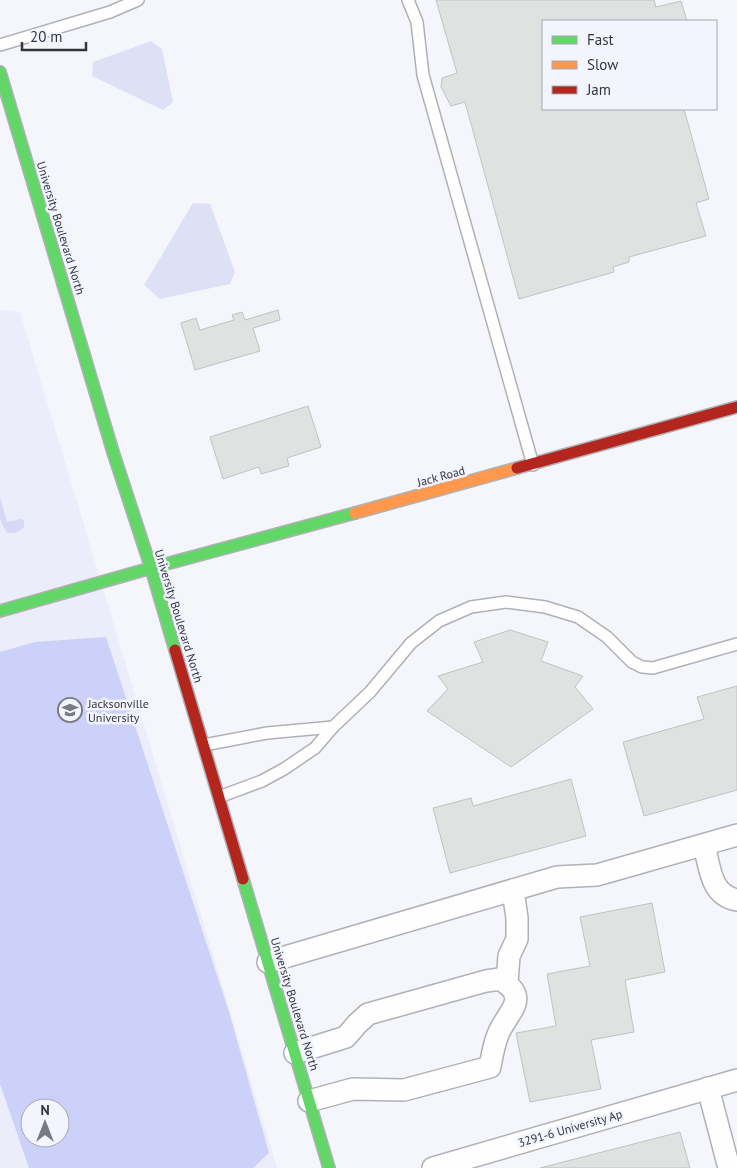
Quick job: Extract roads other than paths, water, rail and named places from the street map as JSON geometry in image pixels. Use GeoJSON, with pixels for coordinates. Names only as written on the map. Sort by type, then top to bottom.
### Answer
{"type":"FeatureCollection","features":[{"type":"Feature","properties":{"kind":"main road","name":"University Boulevard North"},"geometry":{"type":"LineString","coordinates":[[0,72],[113,452],[151,568],[329,1168]]}},
{"type":"Feature","properties":{"kind":"main road","name":"Jack Road"},"geometry":{"type":"LineString","coordinates":[[0,611],[737,407]]}},
{"type":"Feature","properties":{"kind":"street"},"geometry":{"type":"LineString","coordinates":[[268,962],[557,877],[597,874],[737,835]]}},
{"type":"Feature","properties":{"kind":"street"},"geometry":{"type":"LineString","coordinates":[[704,845],[715,887],[728,898],[737,900]]}},
{"type":"Feature","properties":{"kind":"street"},"geometry":{"type":"LineString","coordinates":[[507,983],[509,956],[517,938],[517,918],[513,890]]}},
{"type":"Feature","properties":{"kind":"street"},"geometry":{"type":"LineString","coordinates":[[295,1053],[346,1037],[368,1014],[486,981],[500,979],[507,983],[512,986],[516,999],[513,1009],[499,1032],[490,1066],[404,1090],[352,1089],[309,1101]]}},
{"type":"Feature","properties":{"kind":"street","name":"3291-6 University Ap"},"geometry":{"type":"LineString","coordinates":[[433,1168],[737,1080]]}},
{"type":"Feature","properties":{"kind":"street"},"geometry":{"type":"LineString","coordinates":[[708,1088],[729,1168]]}},
{"type":"Feature","properties":{"kind":"lane"},"geometry":{"type":"LineString","coordinates":[[0,45],[110,12],[138,0]]}},
{"type":"Feature","properties":{"kind":"lane"},"geometry":{"type":"LineString","coordinates":[[408,0],[417,22],[422,75],[533,465]]}},
{"type":"Feature","properties":{"kind":"lane"},"geometry":{"type":"LineString","coordinates":[[219,797],[262,781],[315,748],[333,727],[370,692],[411,643],[439,621],[471,607],[506,602],[545,607],[578,617],[607,637],[632,662],[642,667],[653,668],[737,644]]}},
{"type":"Feature","properties":{"kind":"lane"},"geometry":{"type":"LineString","coordinates":[[204,745],[267,733],[333,727]]}},
{"type":"Feature","properties":{"kind":"place","name":"Jacksonville University"},"geometry":{"type":"Point","coordinates":[70,710]}}]}
